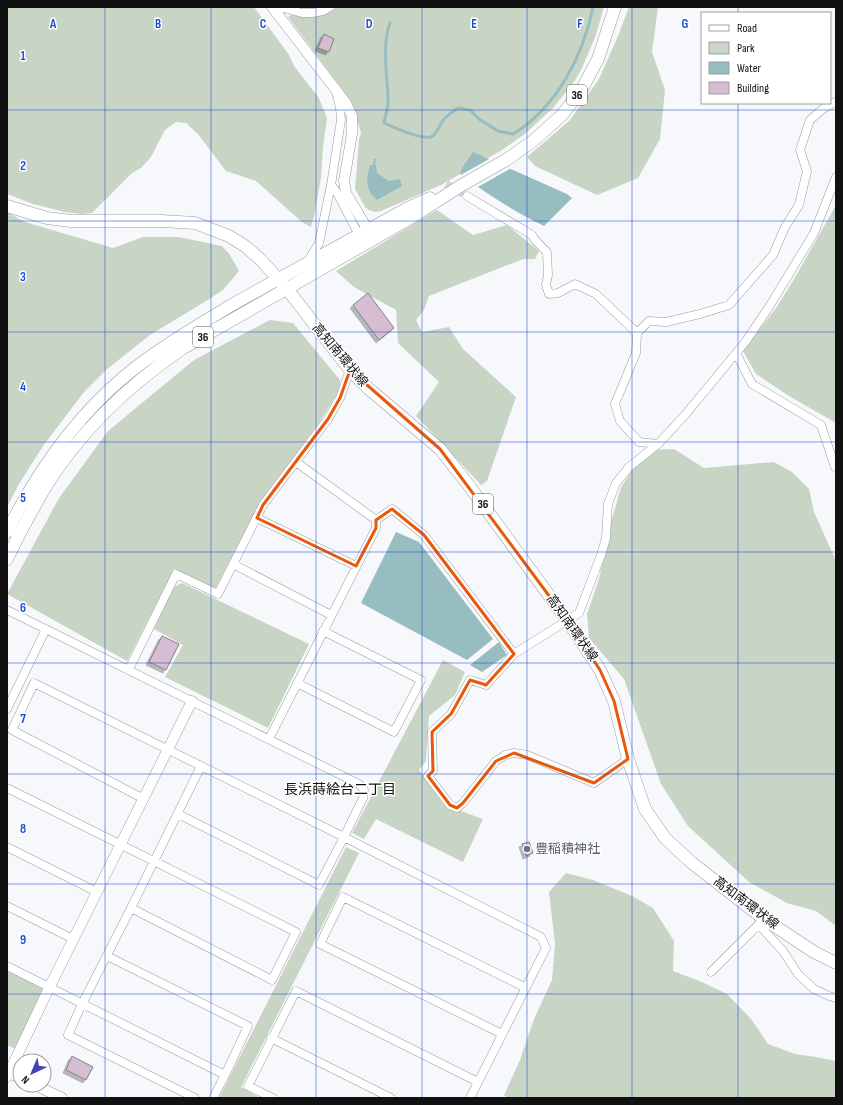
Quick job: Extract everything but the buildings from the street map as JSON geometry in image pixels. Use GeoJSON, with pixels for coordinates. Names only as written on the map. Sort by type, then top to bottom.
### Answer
{"type":"FeatureCollection","features":[{"type":"Feature","properties":{"kind":"main road","name":"36"},"geometry":{"type":"LineString","coordinates":[[7,532],[37,479],[60,444],[85,415],[119,381],[149,357],[178,337],[278,278],[307,263],[465,190],[533,141],[562,115],[582,89],[598,59],[615,7]]}},
{"type":"Feature","properties":{"kind":"main road","name":"高知南環状線"},"geometry":{"type":"LineString","coordinates":[[7,206],[47,218],[71,221],[162,221],[194,223],[229,236],[245,246],[260,259],[287,289],[350,370],[369,389],[440,449],[468,483],[567,620],[600,670],[614,701],[628,759],[645,809],[664,838],[762,922],[836,963]]}},
{"type":"Feature","properties":{"kind":"main road","name":"36"},"geometry":{"type":"LineString","coordinates":[[7,559],[24,525],[47,486],[70,452],[94,424],[133,385],[183,348],[287,289],[365,236]]}},
{"type":"Feature","properties":{"kind":"street"},"geometry":{"type":"LineString","coordinates":[[274,9],[284,8],[302,14],[323,11],[330,7]]}},
{"type":"Feature","properties":{"kind":"street"},"geometry":{"type":"LineString","coordinates":[[274,9],[346,103],[352,116],[352,134],[344,181],[346,193],[365,236]]}},
{"type":"Feature","properties":{"kind":"street"},"geometry":{"type":"LineString","coordinates":[[307,263],[319,243],[331,185],[341,120],[340,108],[335,90]]}},
{"type":"Feature","properties":{"kind":"street"},"geometry":{"type":"LineString","coordinates":[[658,444],[639,442],[620,421],[615,404],[636,353],[637,333],[650,321],[666,322],[729,305],[773,255],[785,227],[799,205],[807,171],[800,150],[810,120],[831,104]]}},
{"type":"Feature","properties":{"kind":"street"},"geometry":{"type":"LineString","coordinates":[[628,759],[594,783],[527,755],[514,753],[510,754],[496,761],[463,803],[456,808],[450,805],[428,776],[433,771],[432,732],[451,714],[470,680],[486,685],[514,654],[579,613],[606,538],[608,504],[616,483],[629,467],[658,444],[685,415],[746,341],[814,233],[836,177]]}},
{"type":"Feature","properties":{"kind":"street"},"geometry":{"type":"LineString","coordinates":[[331,185],[365,236]]}},
{"type":"Feature","properties":{"kind":"street"},"geometry":{"type":"LineString","coordinates":[[465,190],[532,235],[547,252],[548,275],[546,285],[549,294],[558,293],[575,284],[596,294],[637,333]]}},
{"type":"Feature","properties":{"kind":"street"},"geometry":{"type":"LineString","coordinates":[[736,353],[752,384],[821,426],[835,467]]}},
{"type":"Feature","properties":{"kind":"street"},"geometry":{"type":"LineString","coordinates":[[128,669],[176,574],[218,594],[263,505],[328,419],[340,398],[350,370]]}},
{"type":"Feature","properties":{"kind":"street"},"geometry":{"type":"LineString","coordinates":[[296,462],[376,520]]}},
{"type":"Feature","properties":{"kind":"street"},"geometry":{"type":"LineString","coordinates":[[376,520],[392,509],[424,535],[514,654]]}},
{"type":"Feature","properties":{"kind":"street"},"geometry":{"type":"LineString","coordinates":[[257,518],[356,566]]}},
{"type":"Feature","properties":{"kind":"street"},"geometry":{"type":"LineString","coordinates":[[269,739],[376,528],[376,520]]}},
{"type":"Feature","properties":{"kind":"street"},"geometry":{"type":"LineString","coordinates":[[233,564],[331,615]]}},
{"type":"Feature","properties":{"kind":"street"},"geometry":{"type":"LineString","coordinates":[[7,610],[359,784],[364,790],[363,798],[319,885],[178,814]]}},
{"type":"Feature","properties":{"kind":"street"},"geometry":{"type":"LineString","coordinates":[[7,709],[46,629]]}},
{"type":"Feature","properties":{"kind":"street"},"geometry":{"type":"LineString","coordinates":[[297,683],[394,732],[421,680],[323,632]]}},
{"type":"Feature","properties":{"kind":"street"},"geometry":{"type":"LineString","coordinates":[[144,799],[12,730],[34,683],[541,937],[546,948],[470,1098]]}},
{"type":"Feature","properties":{"kind":"street"},"geometry":{"type":"LineString","coordinates":[[8,1074],[73,939],[192,701]]}},
{"type":"Feature","properties":{"kind":"street"},"geometry":{"type":"LineString","coordinates":[[195,1098],[68,1035],[201,766]]}},
{"type":"Feature","properties":{"kind":"street"},"geometry":{"type":"LineString","coordinates":[[7,788],[296,932],[272,980],[131,908]]}},
{"type":"Feature","properties":{"kind":"street"},"geometry":{"type":"LineString","coordinates":[[7,847],[97,892]]}},
{"type":"Feature","properties":{"kind":"street"},"geometry":{"type":"LineString","coordinates":[[502,1034],[320,944],[343,897],[526,988]]}},
{"type":"Feature","properties":{"kind":"street"},"geometry":{"type":"LineString","coordinates":[[7,906],[73,939]]}},
{"type":"Feature","properties":{"kind":"street"},"geometry":{"type":"LineString","coordinates":[[711,972],[762,922],[798,974],[814,989],[836,998]]}},
{"type":"Feature","properties":{"kind":"street"},"geometry":{"type":"LineString","coordinates":[[107,956],[248,1026],[213,1098]]}},
{"type":"Feature","properties":{"kind":"street"},"geometry":{"type":"LineString","coordinates":[[7,966],[225,1075]]}},
{"type":"Feature","properties":{"kind":"street"},"geometry":{"type":"LineString","coordinates":[[273,1098],[248,1086],[296,991],[478,1082]]}},
{"type":"Feature","properties":{"kind":"street"},"geometry":{"type":"LineString","coordinates":[[271,1038],[391,1098]]}},
{"type":"Feature","properties":{"kind":"street"},"geometry":{"type":"LineString","coordinates":[[52,1093],[62,1098]]}},
{"type":"Feature","properties":{"kind":"highlighted area"},"geometry":{"type":"Polygon","coordinates":[[[350,370],[440,449],[567,620],[600,670],[614,701],[628,759],[594,783],[514,753],[496,761],[463,803],[457,808],[450,805],[428,776],[433,771],[432,732],[451,714],[470,680],[486,685],[514,654],[424,535],[392,509],[376,520],[376,528],[356,566],[257,518],[263,505],[328,419],[340,398],[350,370]]]}},
{"type":"Feature","properties":{"kind":"green space"},"geometry":{"type":"Polygon","coordinates":[[[7,7],[254,7],[289,55],[294,66],[319,98],[327,118],[321,177],[311,227],[302,222],[256,181],[226,171],[198,134],[186,123],[176,122],[165,130],[151,157],[141,168],[132,173],[92,213],[81,214],[65,212],[33,204],[7,194],[7,7]]]}},
{"type":"Feature","properties":{"kind":"green space"},"geometry":{"type":"Polygon","coordinates":[[[335,7],[604,7],[596,35],[582,68],[574,82],[553,108],[526,133],[502,150],[441,185],[381,211],[375,212],[365,207],[355,189],[359,139],[361,133],[351,101],[288,17],[291,15],[314,17],[335,7]]]}},
{"type":"Feature","properties":{"kind":"green space"},"geometry":{"type":"Polygon","coordinates":[[[629,7],[658,7],[652,52],[665,90],[660,139],[638,178],[597,195],[535,166],[527,157],[570,120],[599,79],[629,7]]]}},
{"type":"Feature","properties":{"kind":"green space"},"geometry":{"type":"Polygon","coordinates":[[[836,205],[836,423],[789,396],[756,374],[743,351],[776,308],[836,205]]]}},
{"type":"Feature","properties":{"kind":"green space"},"geometry":{"type":"Polygon","coordinates":[[[437,210],[473,235],[507,225],[539,251],[535,259],[523,259],[429,296],[424,310],[416,320],[422,332],[449,327],[463,349],[516,397],[487,481],[481,485],[416,416],[439,382],[398,343],[396,310],[354,287],[336,271],[437,210]]]}},
{"type":"Feature","properties":{"kind":"green space"},"geometry":{"type":"Polygon","coordinates":[[[7,212],[25,222],[113,248],[143,237],[179,237],[222,246],[230,255],[239,271],[224,289],[150,335],[106,370],[84,392],[43,446],[19,484],[7,507],[7,212]]]}},
{"type":"Feature","properties":{"kind":"green space"},"geometry":{"type":"Polygon","coordinates":[[[270,320],[293,323],[340,380],[340,389],[319,423],[261,501],[215,589],[174,569],[127,661],[7,594],[59,498],[108,431],[194,360],[270,320]]]}},
{"type":"Feature","properties":{"kind":"green space"},"geometry":{"type":"Polygon","coordinates":[[[674,449],[704,468],[774,462],[792,472],[809,489],[814,512],[836,561],[836,926],[816,911],[787,903],[749,882],[688,826],[661,784],[624,679],[589,638],[587,614],[599,579],[609,530],[621,487],[635,466],[651,450],[674,449]]]}},
{"type":"Feature","properties":{"kind":"green space"},"geometry":{"type":"Polygon","coordinates":[[[182,583],[309,644],[268,728],[165,677],[183,645],[154,629],[174,587],[182,583]]]}},
{"type":"Feature","properties":{"kind":"green space"},"geometry":{"type":"Polygon","coordinates":[[[443,660],[465,672],[455,695],[429,716],[426,761],[419,770],[444,805],[483,819],[463,862],[376,819],[364,839],[352,833],[443,660]]]}},
{"type":"Feature","properties":{"kind":"green space"},"geometry":{"type":"Polygon","coordinates":[[[346,847],[359,853],[241,1087],[260,1098],[219,1098],[346,847]]]}},
{"type":"Feature","properties":{"kind":"green space"},"geometry":{"type":"Polygon","coordinates":[[[566,873],[593,880],[632,896],[653,908],[674,941],[673,971],[702,982],[727,994],[751,1019],[768,1044],[795,1054],[836,1061],[836,1098],[507,1098],[504,1095],[520,1060],[534,1019],[552,980],[555,944],[549,892],[566,873]]]}},
{"type":"Feature","properties":{"kind":"green space"},"geometry":{"type":"Polygon","coordinates":[[[9,971],[45,990],[15,1049],[7,1045],[7,975],[9,971]]]}},
{"type":"Feature","properties":{"kind":"water"},"geometry":{"type":"Polygon","coordinates":[[[473,152],[567,194],[572,198],[544,226],[522,215],[480,189],[460,174],[462,168],[473,152]]]}},
{"type":"Feature","properties":{"kind":"water"},"geometry":{"type":"Polygon","coordinates":[[[374,158],[376,159],[375,165],[377,173],[389,181],[400,179],[402,186],[377,200],[370,193],[367,179],[370,165],[373,165],[374,158]]]}},
{"type":"Feature","properties":{"kind":"water"},"geometry":{"type":"Polygon","coordinates":[[[396,532],[419,542],[493,639],[467,660],[361,603],[396,532]]]}},
{"type":"Feature","properties":{"kind":"water"},"geometry":{"type":"Polygon","coordinates":[[[499,642],[507,655],[482,672],[470,665],[499,642]]]}},
{"type":"Feature","properties":{"kind":"pier"},"geometry":{"type":"Polygon","coordinates":[[[491,158],[513,167],[476,188],[459,176],[491,158]]]}},
{"type":"Feature","properties":{"kind":"waterway"},"geometry":{"type":"LineString","coordinates":[[390,23],[387,33],[385,52],[388,107],[384,123],[416,136],[429,137],[433,136],[445,118],[458,108],[470,110],[479,119],[498,131],[513,134],[529,123],[543,110],[566,79],[582,44],[593,7]]}},
{"type":"Feature","properties":{"kind":"tunnel"},"geometry":{"type":"LineString","coordinates":[[446,184],[467,196]]}},
{"type":"Feature","properties":{"kind":"place","name":"豊稲積神社"},"geometry":{"type":"Point","coordinates":[527,849]}},
{"type":"Feature","properties":{"kind":"district","name":"長浜蒔絵台二丁目"},"geometry":{"type":"Point","coordinates":[340,789]}}]}
